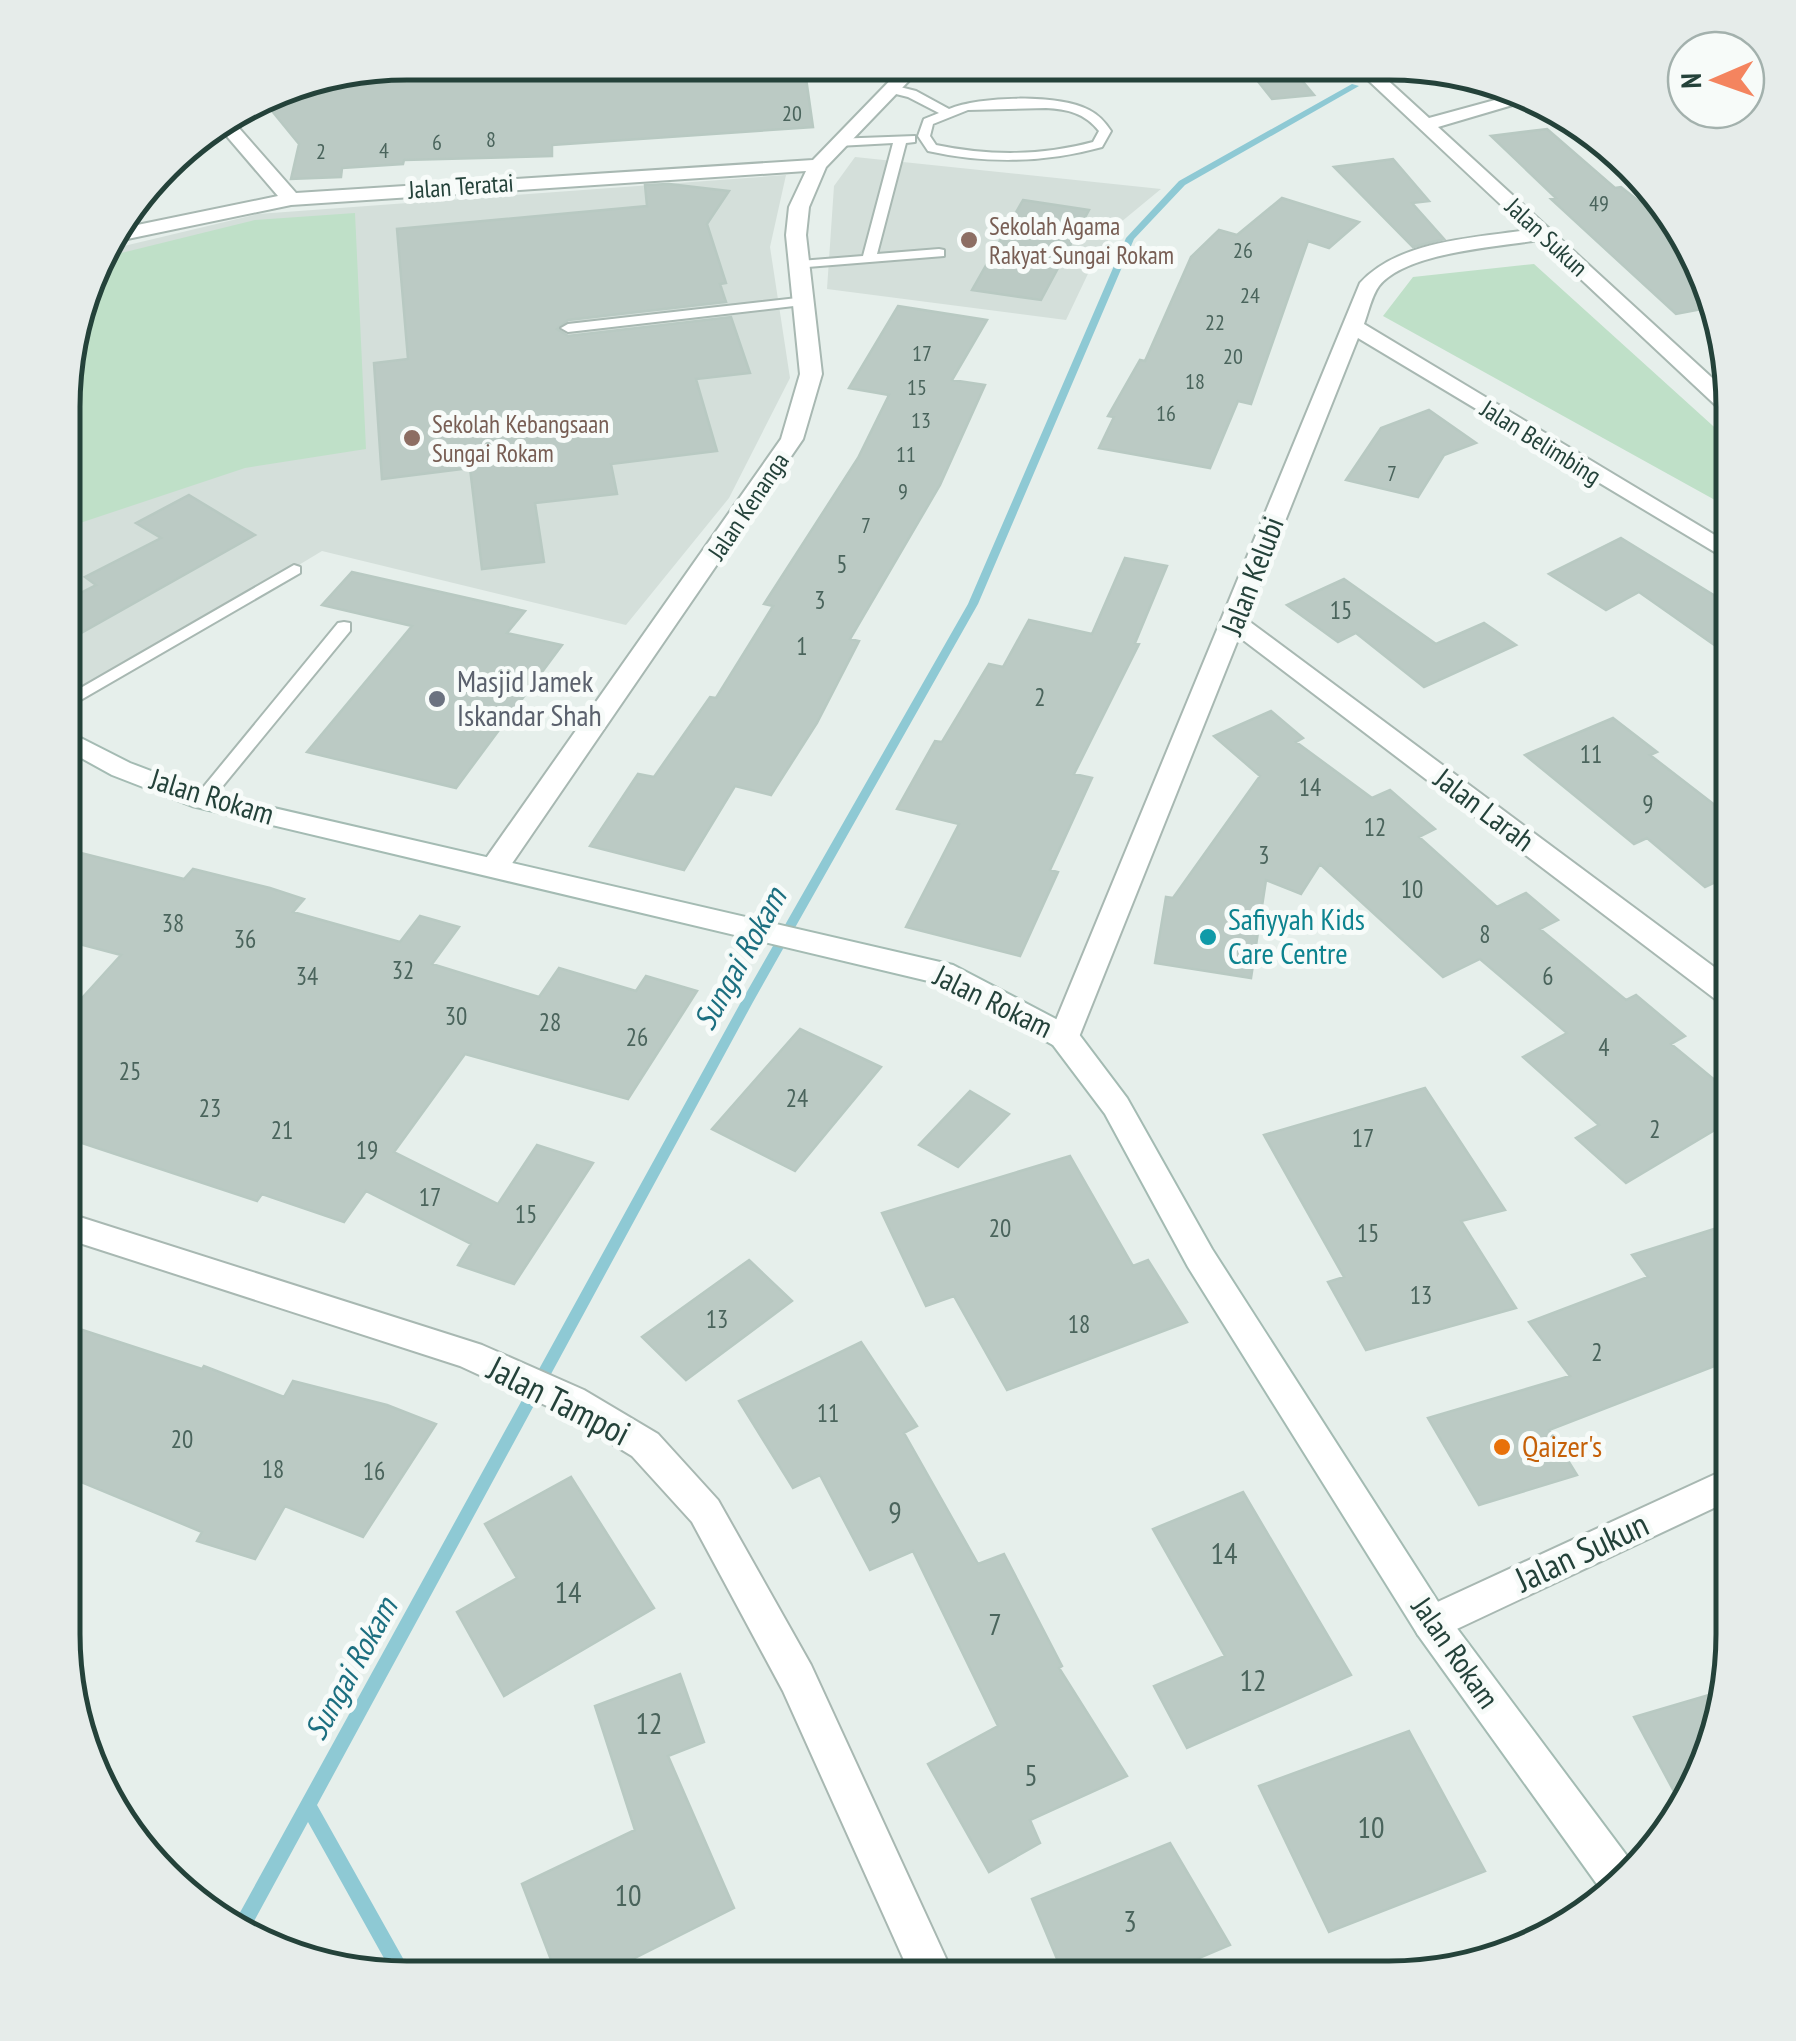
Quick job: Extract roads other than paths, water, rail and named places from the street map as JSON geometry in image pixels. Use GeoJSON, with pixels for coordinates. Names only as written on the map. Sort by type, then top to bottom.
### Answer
{"type":"FeatureCollection","features":[{"type":"Feature","properties":{"kind":"street","name":"Jalan Kenanga"},"geometry":{"type":"LineString","coordinates":[[494,868],[750,506],[792,439],[811,374],[798,206],[818,165],[901,80]]}},
{"type":"Feature","properties":{"kind":"street","name":"Jalan Sukun"},"geometry":{"type":"LineString","coordinates":[[1377,80],[1715,392]]}},
{"type":"Feature","properties":{"kind":"street"},"geometry":{"type":"LineString","coordinates":[[1424,125],[1507,102]]}},
{"type":"Feature","properties":{"kind":"street"},"geometry":{"type":"LineString","coordinates":[[232,131],[291,199]]}},
{"type":"Feature","properties":{"kind":"street","name":"Jalan Teratai"},"geometry":{"type":"LineString","coordinates":[[131,231],[291,199],[818,165]]}},
{"type":"Feature","properties":{"kind":"street"},"geometry":{"type":"LineString","coordinates":[[139,220],[146,228]]}},
{"type":"Feature","properties":{"kind":"street","name":"Jalan Kelubi"},"geometry":{"type":"LineString","coordinates":[[1064,1037],[1236,624],[1350,324],[1370,283],[1388,268],[1415,257],[1543,234]]}},
{"type":"Feature","properties":{"kind":"street","name":"Jalan Belimbing"},"geometry":{"type":"LineString","coordinates":[[1350,324],[1715,545]]}},
{"type":"Feature","properties":{"kind":"street","name":"Jalan Larah"},"geometry":{"type":"LineString","coordinates":[[1236,624],[1715,983]]}},
{"type":"Feature","properties":{"kind":"street","name":"Jalan Rokam"},"geometry":{"type":"LineString","coordinates":[[80,746],[121,769],[202,800],[954,976],[1064,1037],[1116,1106],[1200,1258],[1431,1622],[1614,1871]]}},
{"type":"Feature","properties":{"kind":"street","name":"Jalan Tampoi"},"geometry":{"type":"LineString","coordinates":[[81,1231],[470,1355],[572,1401],[645,1445],[705,1511],[797,1678],[926,1960]]}},
{"type":"Feature","properties":{"kind":"street","name":"Jalan Sukun"},"geometry":{"type":"LineString","coordinates":[[1431,1622],[1715,1490]]}},
{"type":"Feature","properties":{"kind":"lane"},"geometry":{"type":"LineString","coordinates":[[892,89],[931,102],[944,112]]}},
{"type":"Feature","properties":{"kind":"lane"},"geometry":{"type":"LineString","coordinates":[[1052,104],[1097,116],[1105,131],[1098,144],[1080,150],[1020,156],[957,154],[932,148],[924,136],[928,122],[944,112],[966,106],[1052,104]]}},
{"type":"Feature","properties":{"kind":"lane"},"geometry":{"type":"LineString","coordinates":[[838,142],[900,142],[924,136]]}},
{"type":"Feature","properties":{"kind":"lane"},"geometry":{"type":"LineString","coordinates":[[869,258],[900,142]]}},
{"type":"Feature","properties":{"kind":"lane"},"geometry":{"type":"LineString","coordinates":[[800,265],[938,253]]}},
{"type":"Feature","properties":{"kind":"lane"},"geometry":{"type":"LineString","coordinates":[[568,328],[806,301]]}},
{"type":"Feature","properties":{"kind":"lane"},"geometry":{"type":"LineString","coordinates":[[80,695],[294,570]]}},
{"type":"Feature","properties":{"kind":"lane"},"geometry":{"type":"LineString","coordinates":[[202,800],[344,627]]}},
{"type":"Feature","properties":{"kind":"waterway","name":"Sungai Rokam"},"geometry":{"type":"LineString","coordinates":[[246,1918],[747,1002],[973,604],[1130,238],[1182,183],[1355,86]]}},
{"type":"Feature","properties":{"kind":"waterway"},"geometry":{"type":"LineString","coordinates":[[308,1806],[395,1960]]}},
{"type":"Feature","properties":{"kind":"place","name":"Sekolah Agama Rakyat Sungai Rokam"},"geometry":{"type":"Point","coordinates":[969,240]}},
{"type":"Feature","properties":{"kind":"place","name":"Sekolah Kebangsaan Sungai Rokam"},"geometry":{"type":"Point","coordinates":[412,438]}},
{"type":"Feature","properties":{"kind":"place","name":"Masjid Jamek Iskandar Shah"},"geometry":{"type":"Point","coordinates":[437,699]}},
{"type":"Feature","properties":{"kind":"place","name":"Safiyyah Kids Care Centre"},"geometry":{"type":"Point","coordinates":[1208,937]}},
{"type":"Feature","properties":{"kind":"place","name":"Qaizer's"},"geometry":{"type":"Point","coordinates":[1502,1447]}}]}
